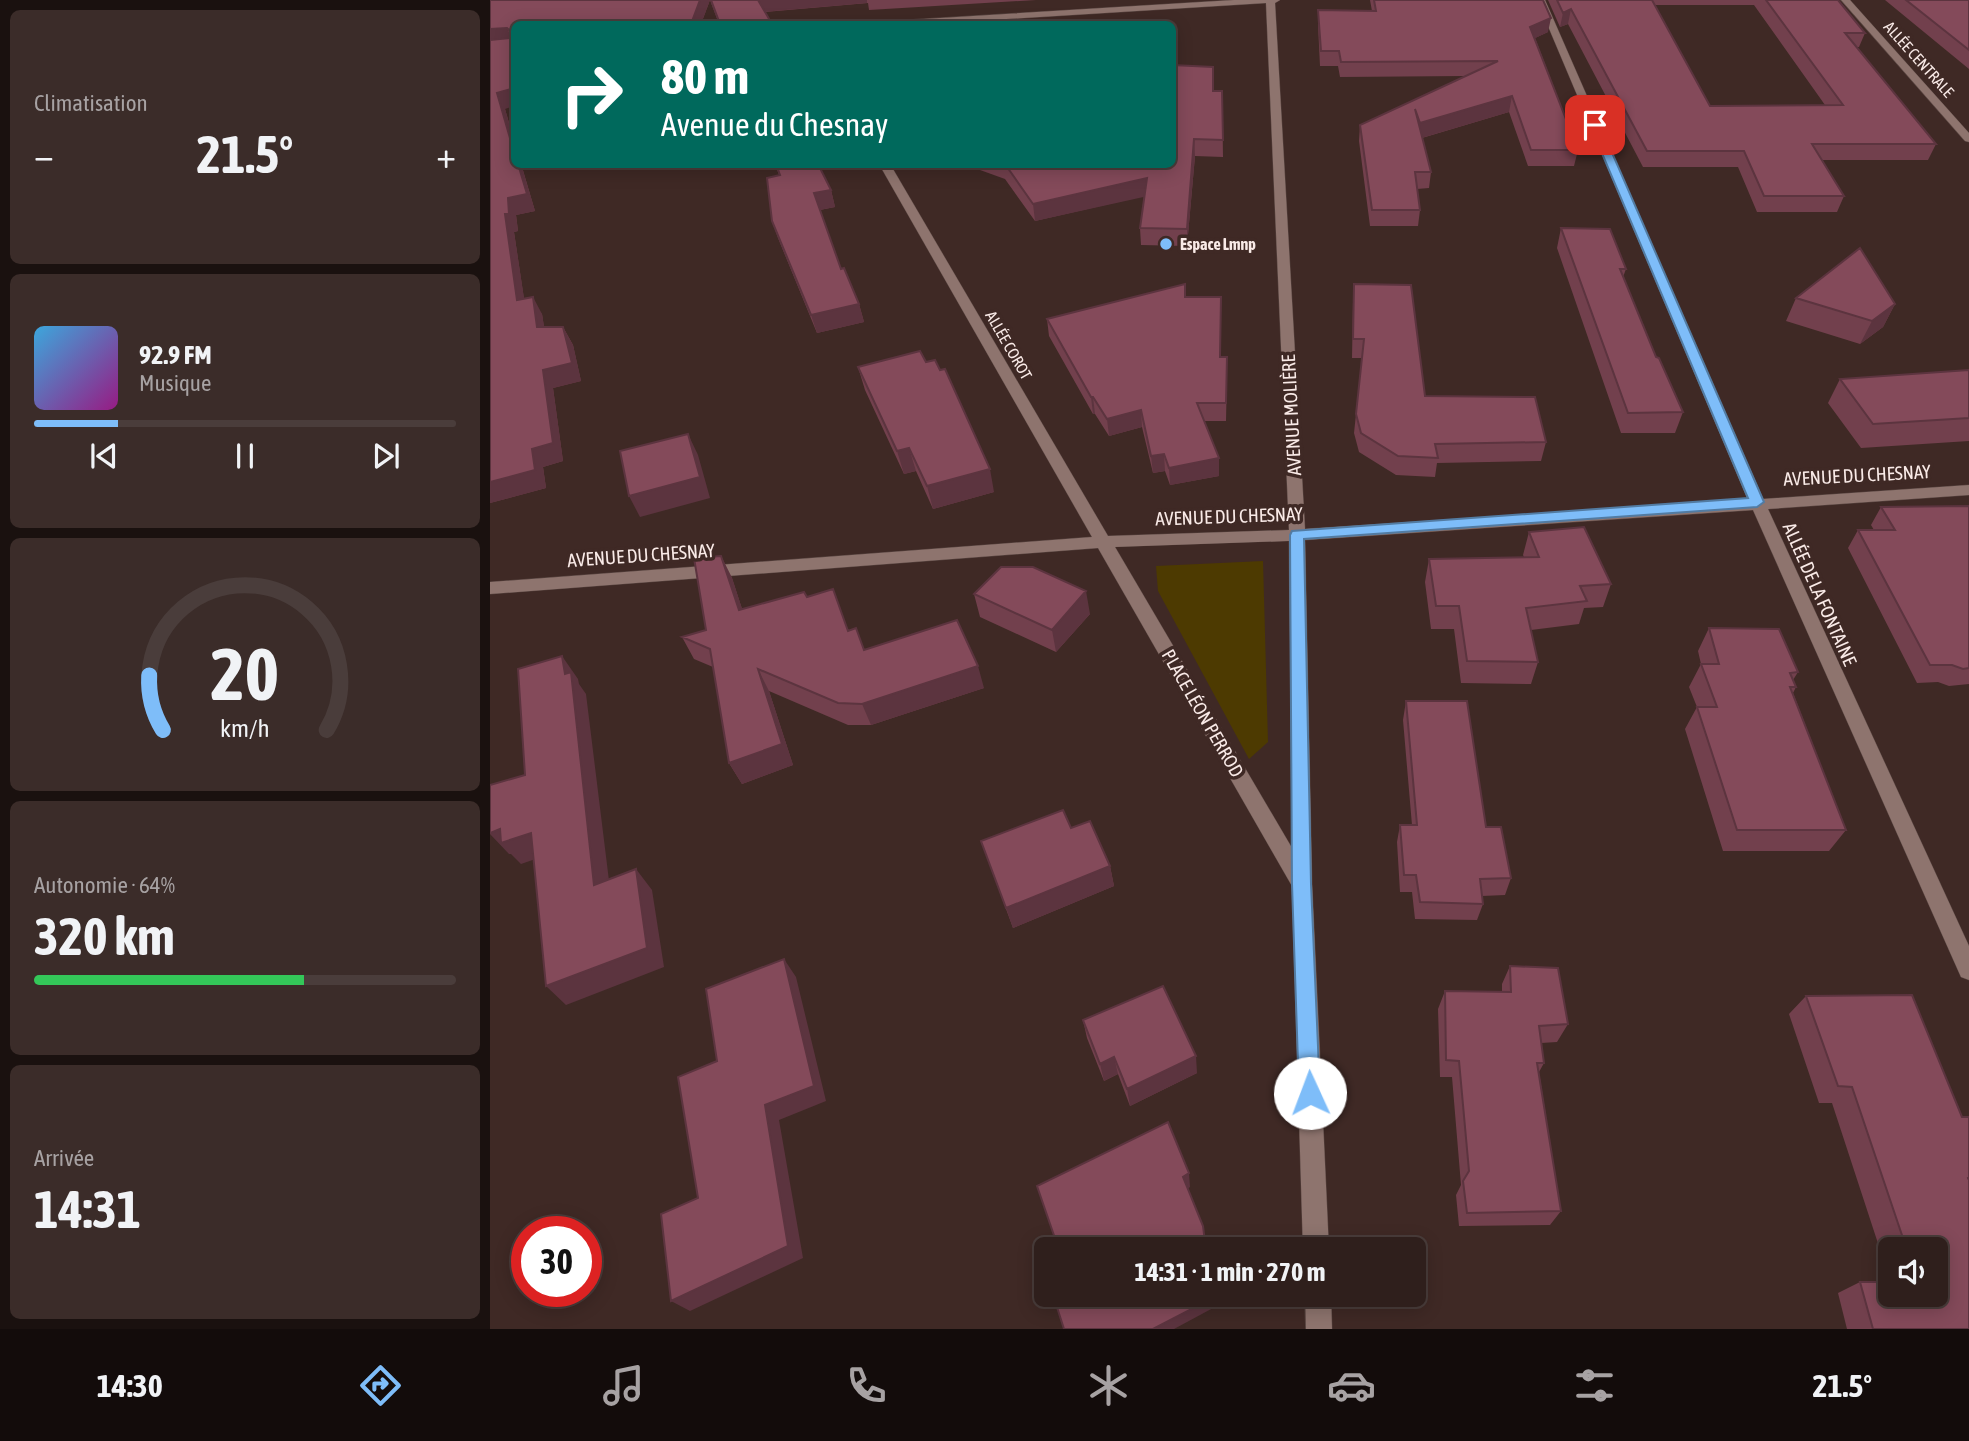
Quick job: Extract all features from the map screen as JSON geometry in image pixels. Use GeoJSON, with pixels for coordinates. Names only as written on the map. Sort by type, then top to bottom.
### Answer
{"type":"FeatureCollection","features":[{"type":"Feature","properties":{"kind":"street","name":"AVENUE MOLIÈRE"},"geometry":{"type":"LineString","coordinates":[[1270,0],[1297,535],[1302,884],[1316,1237]]}},
{"type":"Feature","properties":{"kind":"street"},"geometry":{"type":"LineString","coordinates":[[938,21],[1276,0]]}},
{"type":"Feature","properties":{"kind":"street","name":"ALLÉE DE LA FONTAINE"},"geometry":{"type":"LineString","coordinates":[[1541,0],[1757,502],[1969,970]]}},
{"type":"Feature","properties":{"kind":"street","name":"ALLÉE CENTRALE"},"geometry":{"type":"LineString","coordinates":[[1845,0],[1969,139]]}},
{"type":"Feature","properties":{"kind":"street","name":"ALLÉE COROT"},"geometry":{"type":"LineString","coordinates":[[886,168],[1104,542]]}},
{"type":"Feature","properties":{"kind":"street","name":"AVENUE DU CHESNAY"},"geometry":{"type":"LineString","coordinates":[[490,587],[1104,542],[1297,535],[1969,489]]}},
{"type":"Feature","properties":{"kind":"street","name":"PLACE LÉON PERROD"},"geometry":{"type":"LineString","coordinates":[[1104,542],[1302,884]]}},
{"type":"Feature","properties":{"kind":"street"},"geometry":{"type":"LineString","coordinates":[[1318,1307],[1319,1329]]}},
{"type":"Feature","properties":{"kind":"shaded area"},"geometry":{"type":"Polygon","coordinates":[[[1263,561],[1268,742],[1249,759],[1158,591],[1156,566],[1263,561]]]}},
{"type":"Feature","properties":{"kind":"building"},"geometry":{"type":"Polygon","coordinates":[[[490,0],[700,0],[692,21],[511,21],[511,89],[497,93],[511,142],[511,168],[519,168],[527,194],[508,198],[509,214],[505,214],[517,300],[533,297],[537,327],[563,327],[572,363],[543,370],[553,443],[532,449],[535,470],[490,482],[490,40],[509,38],[510,31],[507,28],[490,29],[490,0]]]}},
{"type":"Feature","properties":{"kind":"building"},"geometry":{"type":"Polygon","coordinates":[[[711,0],[758,0],[770,21],[719,21],[711,0]]]}},
{"type":"Feature","properties":{"kind":"building"},"geometry":{"type":"Polygon","coordinates":[[[1374,0],[1543,0],[1551,18],[1530,27],[1578,150],[1531,150],[1512,96],[1420,123],[1415,109],[1431,172],[1415,172],[1420,210],[1372,210],[1360,125],[1498,61],[1341,62],[1339,51],[1321,51],[1318,10],[1376,11],[1374,0]]]}},
{"type":"Feature","properties":{"kind":"building"},"geometry":{"type":"Polygon","coordinates":[[[1557,0],[1652,0],[1710,106],[1843,105],[1766,0],[1838,0],[1865,33],[1845,33],[1936,144],[1812,144],[1844,196],[1764,196],[1744,151],[1647,151],[1571,9],[1563,13],[1557,0]]]}},
{"type":"Feature","properties":{"kind":"building"},"geometry":{"type":"Polygon","coordinates":[[[1906,0],[1969,0],[1969,50],[1906,0]]]}},
{"type":"Feature","properties":{"kind":"building"},"geometry":{"type":"Polygon","coordinates":[[[1176,65],[1213,67],[1213,91],[1222,91],[1223,140],[1194,139],[1187,229],[1140,228],[1147,178],[1033,204],[1008,168],[1176,168],[1176,65]]]}},
{"type":"Feature","properties":{"kind":"building"},"geometry":{"type":"Polygon","coordinates":[[[777,168],[820,168],[831,190],[814,193],[841,269],[844,268],[859,304],[811,315],[772,221],[767,178],[780,175],[777,168]]]}},
{"type":"Feature","properties":{"kind":"building"},"geometry":{"type":"Polygon","coordinates":[[[1561,228],[1610,229],[1626,269],[1620,269],[1656,357],[1659,358],[1683,412],[1628,413],[1561,228]]]}},
{"type":"Feature","properties":{"kind":"building"},"geometry":{"type":"Polygon","coordinates":[[[1860,248],[1895,304],[1872,321],[1796,298],[1860,248]]]}},
{"type":"Feature","properties":{"kind":"building"},"geometry":{"type":"Polygon","coordinates":[[[1185,284],[1185,297],[1221,297],[1220,357],[1227,357],[1226,403],[1197,403],[1219,458],[1169,468],[1164,454],[1151,456],[1141,410],[1107,419],[1091,397],[1047,319],[1185,284]]]}},
{"type":"Feature","properties":{"kind":"building"},"geometry":{"type":"Polygon","coordinates":[[[1354,284],[1411,285],[1425,396],[1535,397],[1546,442],[1435,444],[1438,458],[1398,456],[1361,433],[1356,414],[1364,339],[1353,339],[1354,284]]]}},
{"type":"Feature","properties":{"kind":"building"},"geometry":{"type":"Polygon","coordinates":[[[920,351],[926,362],[935,360],[940,370],[945,369],[990,469],[927,486],[909,448],[897,451],[858,367],[920,351]]]}},
{"type":"Feature","properties":{"kind":"building"},"geometry":{"type":"Polygon","coordinates":[[[1969,370],[1969,418],[1873,424],[1840,379],[1969,370]]]}},
{"type":"Feature","properties":{"kind":"building"},"geometry":{"type":"Polygon","coordinates":[[[688,434],[700,477],[629,496],[620,451],[688,434]]]}},
{"type":"Feature","properties":{"kind":"building"},"geometry":{"type":"Polygon","coordinates":[[[1969,506],[1969,668],[1930,665],[1858,530],[1895,530],[1881,507],[1969,506]]]}},
{"type":"Feature","properties":{"kind":"building"},"geometry":{"type":"Polygon","coordinates":[[[1584,527],[1611,584],[1580,586],[1587,601],[1526,608],[1538,662],[1467,661],[1459,606],[1436,606],[1429,559],[1539,557],[1529,532],[1584,527]]]}},
{"type":"Feature","properties":{"kind":"building"},"geometry":{"type":"Polygon","coordinates":[[[721,556],[739,610],[804,592],[807,597],[833,589],[848,631],[856,628],[864,650],[957,620],[978,666],[862,704],[838,703],[758,669],[782,744],[729,763],[710,649],[682,637],[706,630],[694,558],[721,556]]]}},
{"type":"Feature","properties":{"kind":"building"},"geometry":{"type":"Polygon","coordinates":[[[1001,567],[1033,567],[1086,591],[1052,630],[974,594],[1001,567]]]}},
{"type":"Feature","properties":{"kind":"building"},"geometry":{"type":"Polygon","coordinates":[[[1709,628],[1779,629],[1798,672],[1790,673],[1796,687],[1790,687],[1846,830],[1737,830],[1697,707],[1717,707],[1701,664],[1719,664],[1709,628]]]}},
{"type":"Feature","properties":{"kind":"building"},"geometry":{"type":"Polygon","coordinates":[[[562,656],[565,674],[571,672],[594,885],[636,869],[647,948],[546,986],[531,833],[501,843],[500,829],[490,833],[490,785],[525,775],[518,669],[562,656]]]}},
{"type":"Feature","properties":{"kind":"building"},"geometry":{"type":"Polygon","coordinates":[[[1406,701],[1467,701],[1486,827],[1501,827],[1511,878],[1480,879],[1483,904],[1420,902],[1416,875],[1404,875],[1400,825],[1417,825],[1406,701]]]}},
{"type":"Feature","properties":{"kind":"building"},"geometry":{"type":"Polygon","coordinates":[[[1063,810],[1071,828],[1090,821],[1110,866],[1006,908],[981,841],[1063,810]]]}},
{"type":"Feature","properties":{"kind":"building"},"geometry":{"type":"Polygon","coordinates":[[[784,959],[814,1086],[765,1105],[788,1246],[671,1301],[661,1214],[698,1198],[678,1077],[717,1061],[706,989],[784,959]]]}},
{"type":"Feature","properties":{"kind":"building"},"geometry":{"type":"Polygon","coordinates":[[[1510,966],[1558,968],[1568,1024],[1539,1026],[1544,1063],[1537,1063],[1561,1211],[1467,1213],[1463,1181],[1469,1171],[1459,1061],[1446,1060],[1445,991],[1511,992],[1510,966]]]}},
{"type":"Feature","properties":{"kind":"building"},"geometry":{"type":"Polygon","coordinates":[[[1163,986],[1196,1056],[1127,1089],[1114,1057],[1100,1064],[1083,1020],[1163,986]]]}},
{"type":"Feature","properties":{"kind":"building"},"geometry":{"type":"Polygon","coordinates":[[[1912,995],[1962,1117],[1969,1117],[1969,1329],[1873,1329],[1860,1282],[1878,1282],[1878,1307],[1948,1307],[1948,1237],[1903,1237],[1852,1087],[1838,1086],[1806,996],[1912,995]]]}},
{"type":"Feature","properties":{"kind":"building"},"geometry":{"type":"Polygon","coordinates":[[[1168,1122],[1189,1173],[1183,1177],[1203,1226],[1204,1237],[1055,1237],[1037,1186],[1168,1122]]]}},
{"type":"Feature","properties":{"kind":"building"},"geometry":{"type":"Polygon","coordinates":[[[1057,1307],[1196,1307],[1153,1329],[1064,1329],[1057,1307]]]}},
{"type":"Feature","properties":{"kind":"place","name":"Espace Lmnp"},"geometry":{"type":"Point","coordinates":[1166,244]}},
{"type":"Feature","properties":{"kind":"route"},"geometry":{"type":"LineString","coordinates":[[1310,1093],[1302,884],[1297,535],[1757,502],[1595,125]]}}]}
